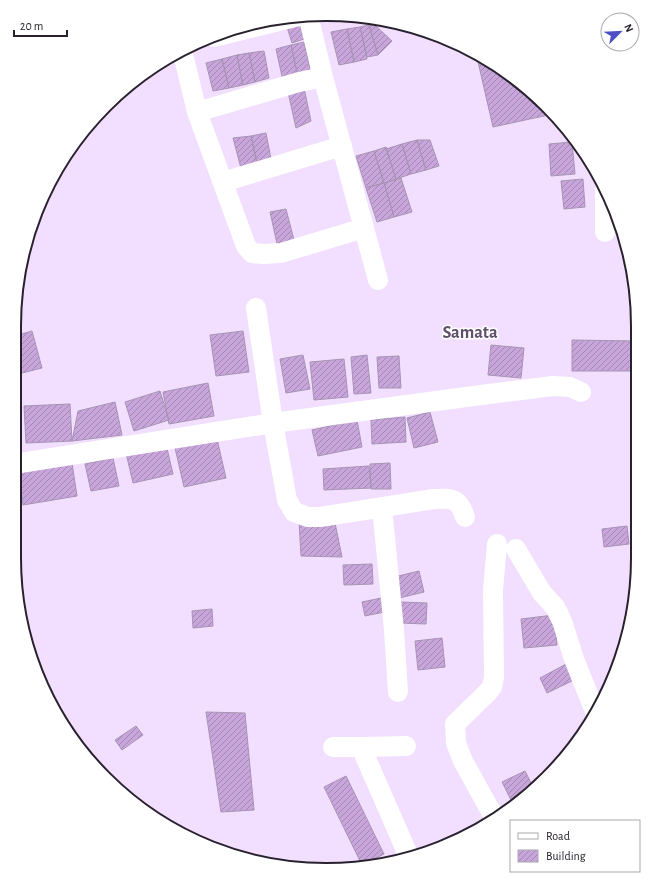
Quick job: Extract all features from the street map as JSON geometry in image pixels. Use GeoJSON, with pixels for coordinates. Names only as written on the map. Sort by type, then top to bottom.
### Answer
{"type":"FeatureCollection","features":[{"type":"Feature","properties":{"kind":"street"},"geometry":{"type":"LineString","coordinates":[[310,22],[323,77],[378,280]]}},
{"type":"Feature","properties":{"kind":"street"},"geometry":{"type":"LineString","coordinates":[[184,56],[197,112],[246,246],[252,253],[281,253],[364,228]]}},
{"type":"Feature","properties":{"kind":"street"},"geometry":{"type":"LineString","coordinates":[[197,112],[299,82],[323,77]]}},
{"type":"Feature","properties":{"kind":"street"},"geometry":{"type":"LineString","coordinates":[[223,182],[342,146]]}},
{"type":"Feature","properties":{"kind":"street"},"geometry":{"type":"LineString","coordinates":[[605,202],[605,232]]}},
{"type":"Feature","properties":{"kind":"street"},"geometry":{"type":"LineString","coordinates":[[256,308],[273,423],[287,500],[294,512],[308,517],[320,517],[434,499],[453,499],[462,507],[465,517]]}},
{"type":"Feature","properties":{"kind":"street"},"geometry":{"type":"LineString","coordinates":[[21,463],[273,423],[553,386],[570,387],[581,392]]}},
{"type":"Feature","properties":{"kind":"street"},"geometry":{"type":"LineString","coordinates":[[382,507],[394,630],[398,692]]}},
{"type":"Feature","properties":{"kind":"street"},"geometry":{"type":"LineString","coordinates":[[492,814],[463,761],[456,743],[455,724],[492,687],[494,677],[493,590],[497,544]]}},
{"type":"Feature","properties":{"kind":"street"},"geometry":{"type":"LineString","coordinates":[[516,549],[542,593],[555,607],[593,706]]}},
{"type":"Feature","properties":{"kind":"street"},"geometry":{"type":"LineString","coordinates":[[333,748],[406,746]]}},
{"type":"Feature","properties":{"kind":"street"},"geometry":{"type":"LineString","coordinates":[[361,747],[407,852]]}},
{"type":"Feature","properties":{"kind":"building"},"geometry":{"type":"Polygon","coordinates":[[[304,22],[310,37],[292,43],[287,27],[304,22]]]}},
{"type":"Feature","properties":{"kind":"building"},"geometry":{"type":"Polygon","coordinates":[[[369,25],[378,55],[367,57],[360,27],[369,25]]]}},
{"type":"Feature","properties":{"kind":"building"},"geometry":{"type":"Polygon","coordinates":[[[369,25],[376,26],[392,41],[378,55],[369,25]]]}},
{"type":"Feature","properties":{"kind":"building"},"geometry":{"type":"Polygon","coordinates":[[[360,27],[367,59],[354,62],[347,29],[360,27]]]}},
{"type":"Feature","properties":{"kind":"building"},"geometry":{"type":"Polygon","coordinates":[[[347,29],[354,62],[339,65],[331,32],[347,29]]]}},
{"type":"Feature","properties":{"kind":"building"},"geometry":{"type":"Polygon","coordinates":[[[304,42],[311,74],[298,77],[291,45],[304,42]]]}},
{"type":"Feature","properties":{"kind":"building"},"geometry":{"type":"Polygon","coordinates":[[[291,45],[298,77],[283,81],[276,49],[291,45]]]}},
{"type":"Feature","properties":{"kind":"building"},"geometry":{"type":"Polygon","coordinates":[[[264,51],[269,78],[255,82],[249,53],[264,51]]]}},
{"type":"Feature","properties":{"kind":"building"},"geometry":{"type":"Polygon","coordinates":[[[249,53],[255,82],[243,85],[237,55],[249,53]]]}},
{"type":"Feature","properties":{"kind":"building"},"geometry":{"type":"Polygon","coordinates":[[[237,55],[243,85],[229,88],[222,59],[237,55]]]}},
{"type":"Feature","properties":{"kind":"building"},"geometry":{"type":"Polygon","coordinates":[[[222,59],[229,88],[213,91],[206,63],[222,59]]]}},
{"type":"Feature","properties":{"kind":"building"},"geometry":{"type":"Polygon","coordinates":[[[478,62],[512,84],[547,115],[493,127],[478,62]]]}},
{"type":"Feature","properties":{"kind":"building"},"geometry":{"type":"Polygon","coordinates":[[[304,88],[311,121],[296,128],[288,92],[304,88]]]}},
{"type":"Feature","properties":{"kind":"building"},"geometry":{"type":"Polygon","coordinates":[[[266,133],[272,164],[258,168],[251,136],[266,133]]]}},
{"type":"Feature","properties":{"kind":"building"},"geometry":{"type":"Polygon","coordinates":[[[251,136],[258,168],[242,172],[233,138],[251,136]]]}},
{"type":"Feature","properties":{"kind":"building"},"geometry":{"type":"Polygon","coordinates":[[[417,140],[426,170],[411,174],[402,144],[417,140]]]}},
{"type":"Feature","properties":{"kind":"building"},"geometry":{"type":"Polygon","coordinates":[[[417,140],[430,140],[439,166],[426,170],[417,140]]]}},
{"type":"Feature","properties":{"kind":"building"},"geometry":{"type":"Polygon","coordinates":[[[570,142],[572,146],[575,174],[551,176],[549,144],[570,142]]]}},
{"type":"Feature","properties":{"kind":"building"},"geometry":{"type":"Polygon","coordinates":[[[402,144],[411,174],[396,179],[386,149],[402,144]]]}},
{"type":"Feature","properties":{"kind":"building"},"geometry":{"type":"Polygon","coordinates":[[[386,147],[396,179],[384,183],[374,151],[386,147]]]}},
{"type":"Feature","properties":{"kind":"building"},"geometry":{"type":"Polygon","coordinates":[[[374,151],[384,183],[366,188],[356,156],[374,151]]]}},
{"type":"Feature","properties":{"kind":"building"},"geometry":{"type":"Polygon","coordinates":[[[401,178],[412,212],[394,217],[384,183],[401,178]]]}},
{"type":"Feature","properties":{"kind":"building"},"geometry":{"type":"Polygon","coordinates":[[[583,179],[585,207],[564,209],[561,181],[583,179]]]}},
{"type":"Feature","properties":{"kind":"building"},"geometry":{"type":"Polygon","coordinates":[[[384,183],[394,217],[377,222],[366,188],[384,183]]]}},
{"type":"Feature","properties":{"kind":"building"},"geometry":{"type":"Polygon","coordinates":[[[286,209],[294,240],[278,248],[270,212],[286,209]]]}},
{"type":"Feature","properties":{"kind":"building"},"geometry":{"type":"Polygon","coordinates":[[[32,331],[42,368],[21,373],[21,334],[32,331]]]}},
{"type":"Feature","properties":{"kind":"building"},"geometry":{"type":"Polygon","coordinates":[[[243,331],[249,372],[216,376],[210,335],[243,331]]]}},
{"type":"Feature","properties":{"kind":"building"},"geometry":{"type":"Polygon","coordinates":[[[572,340],[631,341],[631,371],[572,371],[572,340]]]}},
{"type":"Feature","properties":{"kind":"building"},"geometry":{"type":"Polygon","coordinates":[[[491,345],[524,348],[521,378],[488,375],[491,345]]]}},
{"type":"Feature","properties":{"kind":"building"},"geometry":{"type":"Polygon","coordinates":[[[303,355],[310,389],[286,393],[280,359],[303,355]]]}},
{"type":"Feature","properties":{"kind":"building"},"geometry":{"type":"Polygon","coordinates":[[[367,355],[371,393],[354,394],[351,357],[367,355]]]}},
{"type":"Feature","properties":{"kind":"building"},"geometry":{"type":"Polygon","coordinates":[[[399,356],[401,388],[379,388],[377,357],[399,356]]]}},
{"type":"Feature","properties":{"kind":"building"},"geometry":{"type":"Polygon","coordinates":[[[344,359],[348,397],[314,400],[310,362],[344,359]]]}},
{"type":"Feature","properties":{"kind":"building"},"geometry":{"type":"Polygon","coordinates":[[[208,383],[214,416],[169,424],[163,392],[208,383]]]}},
{"type":"Feature","properties":{"kind":"building"},"geometry":{"type":"Polygon","coordinates":[[[160,391],[169,420],[134,431],[125,402],[160,391]]]}},
{"type":"Feature","properties":{"kind":"building"},"geometry":{"type":"Polygon","coordinates":[[[115,402],[122,435],[72,441],[78,411],[115,402]]]}},
{"type":"Feature","properties":{"kind":"building"},"geometry":{"type":"Polygon","coordinates":[[[70,404],[72,441],[26,443],[24,406],[70,404]]]}},
{"type":"Feature","properties":{"kind":"building"},"geometry":{"type":"Polygon","coordinates":[[[430,412],[438,442],[414,448],[407,418],[430,412]]]}},
{"type":"Feature","properties":{"kind":"building"},"geometry":{"type":"Polygon","coordinates":[[[405,417],[406,442],[372,444],[371,420],[405,417]]]}},
{"type":"Feature","properties":{"kind":"building"},"geometry":{"type":"Polygon","coordinates":[[[357,420],[362,447],[318,456],[312,430],[357,420]]]}},
{"type":"Feature","properties":{"kind":"building"},"geometry":{"type":"Polygon","coordinates":[[[217,439],[226,478],[184,487],[175,448],[217,439]]]}},
{"type":"Feature","properties":{"kind":"building"},"geometry":{"type":"Polygon","coordinates":[[[166,444],[173,474],[133,483],[126,453],[166,444]]]}},
{"type":"Feature","properties":{"kind":"building"},"geometry":{"type":"Polygon","coordinates":[[[113,458],[119,486],[91,491],[85,464],[113,458]]]}},
{"type":"Feature","properties":{"kind":"building"},"geometry":{"type":"Polygon","coordinates":[[[72,463],[77,496],[23,505],[21,491],[21,471],[72,463]]]}},
{"type":"Feature","properties":{"kind":"building"},"geometry":{"type":"Polygon","coordinates":[[[390,463],[391,489],[371,489],[370,464],[390,463]]]}},
{"type":"Feature","properties":{"kind":"building"},"geometry":{"type":"Polygon","coordinates":[[[369,466],[371,488],[324,490],[323,469],[369,466]]]}},
{"type":"Feature","properties":{"kind":"building"},"geometry":{"type":"Polygon","coordinates":[[[299,521],[335,523],[342,557],[301,556],[299,521]]]}},
{"type":"Feature","properties":{"kind":"building"},"geometry":{"type":"Polygon","coordinates":[[[627,526],[629,544],[604,547],[602,529],[627,526]]]}},
{"type":"Feature","properties":{"kind":"building"},"geometry":{"type":"Polygon","coordinates":[[[372,564],[373,584],[344,585],[343,565],[372,564]]]}},
{"type":"Feature","properties":{"kind":"building"},"geometry":{"type":"Polygon","coordinates":[[[419,571],[424,592],[395,599],[390,578],[419,571]]]}},
{"type":"Feature","properties":{"kind":"building"},"geometry":{"type":"Polygon","coordinates":[[[386,597],[389,611],[365,616],[362,602],[386,597]]]}},
{"type":"Feature","properties":{"kind":"building"},"geometry":{"type":"Polygon","coordinates":[[[401,602],[427,603],[426,624],[400,623],[401,602]]]}},
{"type":"Feature","properties":{"kind":"building"},"geometry":{"type":"Polygon","coordinates":[[[212,609],[213,626],[193,628],[192,611],[212,609]]]}},
{"type":"Feature","properties":{"kind":"building"},"geometry":{"type":"Polygon","coordinates":[[[554,615],[557,645],[524,648],[521,619],[554,615]]]}},
{"type":"Feature","properties":{"kind":"building"},"geometry":{"type":"Polygon","coordinates":[[[442,638],[445,667],[418,670],[415,641],[442,638]]]}},
{"type":"Feature","properties":{"kind":"building"},"geometry":{"type":"Polygon","coordinates":[[[568,663],[576,679],[547,693],[540,678],[568,663]]]}},
{"type":"Feature","properties":{"kind":"building"},"geometry":{"type":"Polygon","coordinates":[[[206,712],[245,713],[254,810],[221,812],[206,712]]]}},
{"type":"Feature","properties":{"kind":"building"},"geometry":{"type":"Polygon","coordinates":[[[136,726],[143,735],[122,750],[115,740],[136,726]]]}},
{"type":"Feature","properties":{"kind":"building"},"geometry":{"type":"Polygon","coordinates":[[[525,771],[531,783],[511,801],[502,782],[525,771]]]}},
{"type":"Feature","properties":{"kind":"building"},"geometry":{"type":"Polygon","coordinates":[[[346,776],[384,854],[375,859],[360,861],[324,787],[346,776]]]}},
{"type":"Feature","properties":{"kind":"district","name":"Samata"},"geometry":{"type":"Point","coordinates":[470,332]}}]}
